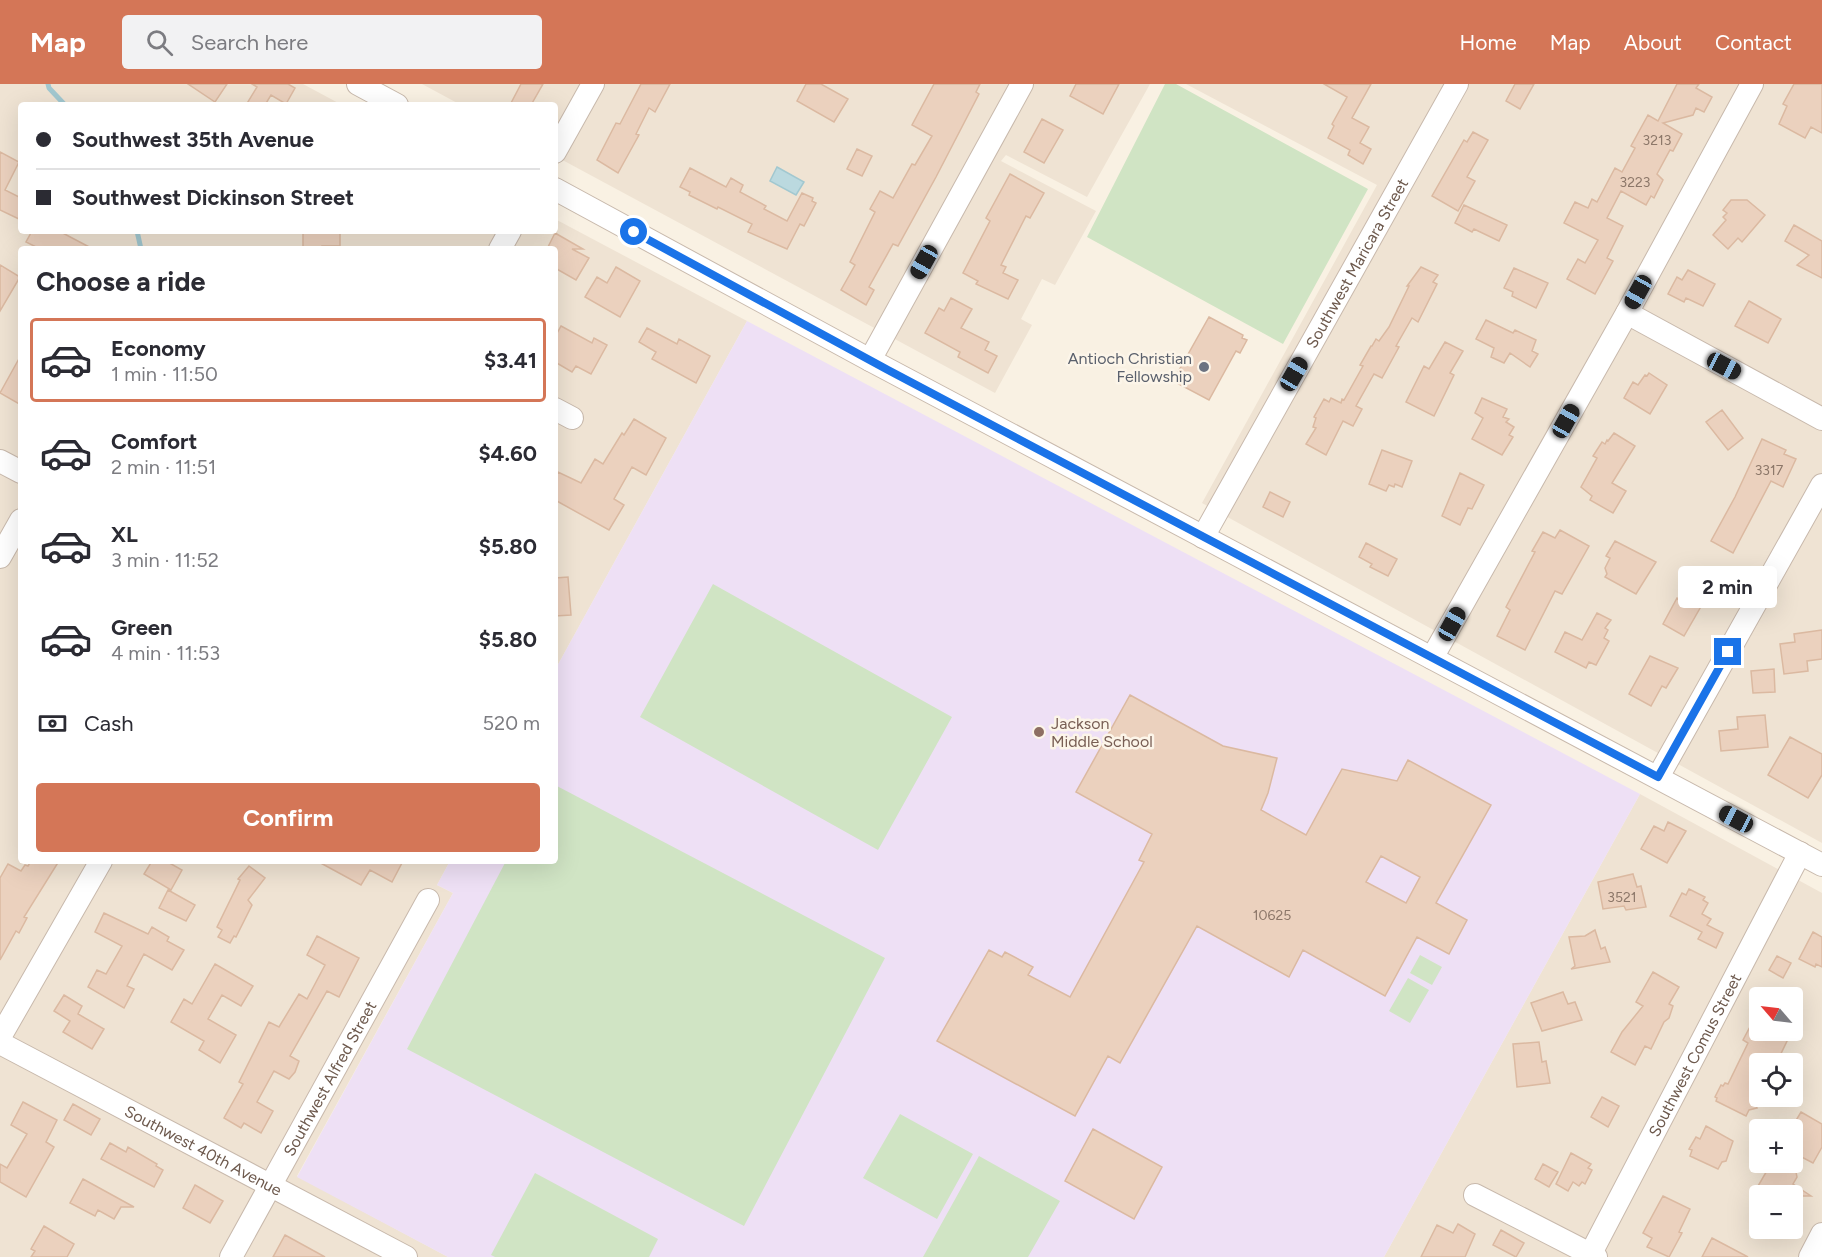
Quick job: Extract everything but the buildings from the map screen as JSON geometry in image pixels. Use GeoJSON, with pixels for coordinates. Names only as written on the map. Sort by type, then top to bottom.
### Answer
{"type":"FeatureCollection","features":[{"type":"Feature","properties":{"kind":"street"},"geometry":{"type":"LineString","coordinates":[[358,84],[391,102]]}},
{"type":"Feature","properties":{"kind":"street"},"geometry":{"type":"LineString","coordinates":[[558,147],[593,84]]}},
{"type":"Feature","properties":{"kind":"street"},"geometry":{"type":"LineString","coordinates":[[870,360],[1022,84]]}},
{"type":"Feature","properties":{"kind":"street","name":"Southwest Maricara Street"},"geometry":{"type":"LineString","coordinates":[[1203,537],[1457,84]]}},
{"type":"Feature","properties":{"kind":"street"},"geometry":{"type":"LineString","coordinates":[[1432,658],[1627,313],[1752,84]]}},
{"type":"Feature","properties":{"kind":"street"},"geometry":{"type":"LineString","coordinates":[[558,191],[870,360],[1822,865]]}},
{"type":"Feature","properties":{"kind":"street"},"geometry":{"type":"LineString","coordinates":[[1627,313],[1822,419]]}},
{"type":"Feature","properties":{"kind":"street"},"geometry":{"type":"LineString","coordinates":[[0,461],[18,470]]}},
{"type":"Feature","properties":{"kind":"street"},"geometry":{"type":"LineString","coordinates":[[1658,777],[1822,485]]}},
{"type":"Feature","properties":{"kind":"street"},"geometry":{"type":"LineString","coordinates":[[0,557],[18,524]]}},
{"type":"Feature","properties":{"kind":"street","name":"Southwest Comus Street"},"geometry":{"type":"LineString","coordinates":[[1592,1256],[1800,853]]}},
{"type":"Feature","properties":{"kind":"street"},"geometry":{"type":"LineString","coordinates":[[0,1037],[99,864]]}},
{"type":"Feature","properties":{"kind":"street","name":"Southwest Alfred Street"},"geometry":{"type":"LineString","coordinates":[[231,1257],[428,900]]}},
{"type":"Feature","properties":{"kind":"street","name":"Southwest 40th Avenue"},"geometry":{"type":"LineString","coordinates":[[0,1043],[406,1257]]}},
{"type":"Feature","properties":{"kind":"street"},"geometry":{"type":"LineString","coordinates":[[1475,1195],[1592,1256]]}},
{"type":"Feature","properties":{"kind":"street"},"geometry":{"type":"LineString","coordinates":[[1810,1257],[1822,1234]]}},
{"type":"Feature","properties":{"kind":"shaded area"},"geometry":{"type":"Polygon","coordinates":[[[0,84],[303,84],[336,102],[18,102],[18,234],[558,234],[558,221],[747,321],[558,665],[558,246],[18,246],[18,864],[448,864],[437,885],[453,893],[297,1176],[448,1257],[0,1257],[0,84]]]}},
{"type":"Feature","properties":{"kind":"shaded area"},"geometry":{"type":"Polygon","coordinates":[[[422,84],[1150,84],[1087,197],[1006,155],[1001,161],[1096,211],[1055,285],[1042,279],[1021,319],[1032,325],[995,393],[558,158],[558,102],[455,102],[422,84]]]}},
{"type":"Feature","properties":{"kind":"shaded area"},"geometry":{"type":"Polygon","coordinates":[[[1186,84],[1822,84],[1822,843],[1202,503],[1377,185],[1186,84]]]}},
{"type":"Feature","properties":{"kind":"shaded area","name":"Jackson Middle School"},"geometry":{"type":"Polygon","coordinates":[[[747,321],[1640,794],[1384,1257],[448,1257],[297,1177],[453,893],[437,885],[448,864],[558,864],[558,665],[747,321]]]}},
{"type":"Feature","properties":{"kind":"shaded area"},"geometry":{"type":"Polygon","coordinates":[[[1640,794],[1822,893],[1822,1257],[1384,1257],[1640,794]]]}},
{"type":"Feature","properties":{"kind":"green space"},"geometry":{"type":"Polygon","coordinates":[[[1165,84],[1176,84],[1368,189],[1283,344],[1087,237],[1165,84]]]}},
{"type":"Feature","properties":{"kind":"green space"},"geometry":{"type":"Polygon","coordinates":[[[713,584],[952,717],[878,850],[640,717],[713,584]]]}},
{"type":"Feature","properties":{"kind":"green space"},"geometry":{"type":"Polygon","coordinates":[[[558,787],[885,958],[744,1226],[407,1049],[504,864],[558,864],[558,787]]]}},
{"type":"Feature","properties":{"kind":"green space"},"geometry":{"type":"Polygon","coordinates":[[[1420,955],[1442,967],[1432,985],[1410,973],[1420,955]]]}},
{"type":"Feature","properties":{"kind":"green space"},"geometry":{"type":"Polygon","coordinates":[[[1408,978],[1429,990],[1410,1023],[1389,1011],[1408,978]]]}},
{"type":"Feature","properties":{"kind":"green space"},"geometry":{"type":"Polygon","coordinates":[[[900,1114],[973,1154],[937,1219],[863,1178],[900,1114]]]}},
{"type":"Feature","properties":{"kind":"green space"},"geometry":{"type":"Polygon","coordinates":[[[979,1156],[1060,1201],[1028,1257],[923,1257],[979,1156]]]}},
{"type":"Feature","properties":{"kind":"green space"},"geometry":{"type":"Polygon","coordinates":[[[535,1173],[658,1239],[649,1257],[495,1257],[491,1255],[535,1173]]]}},
{"type":"Feature","properties":{"kind":"water"},"geometry":{"type":"Polygon","coordinates":[[[777,167],[804,182],[796,195],[770,181],[777,167]]]}},
{"type":"Feature","properties":{"kind":"waterway"},"geometry":{"type":"LineString","coordinates":[[48,84],[62,102]]}},
{"type":"Feature","properties":{"kind":"waterway"},"geometry":{"type":"LineString","coordinates":[[138,234],[140,246]]}},
{"type":"Feature","properties":{"kind":"place","name":"Antioch Christian Fellowship"},"geometry":{"type":"Point","coordinates":[1204,367]}},
{"type":"Feature","properties":{"kind":"place","name":"Jackson Middle School"},"geometry":{"type":"Point","coordinates":[1039,732]}},
{"type":"Feature","properties":{"kind":"route"},"geometry":{"type":"LineString","coordinates":[[634,232],[888,370],[1658,777],[1728,652]]}}]}
